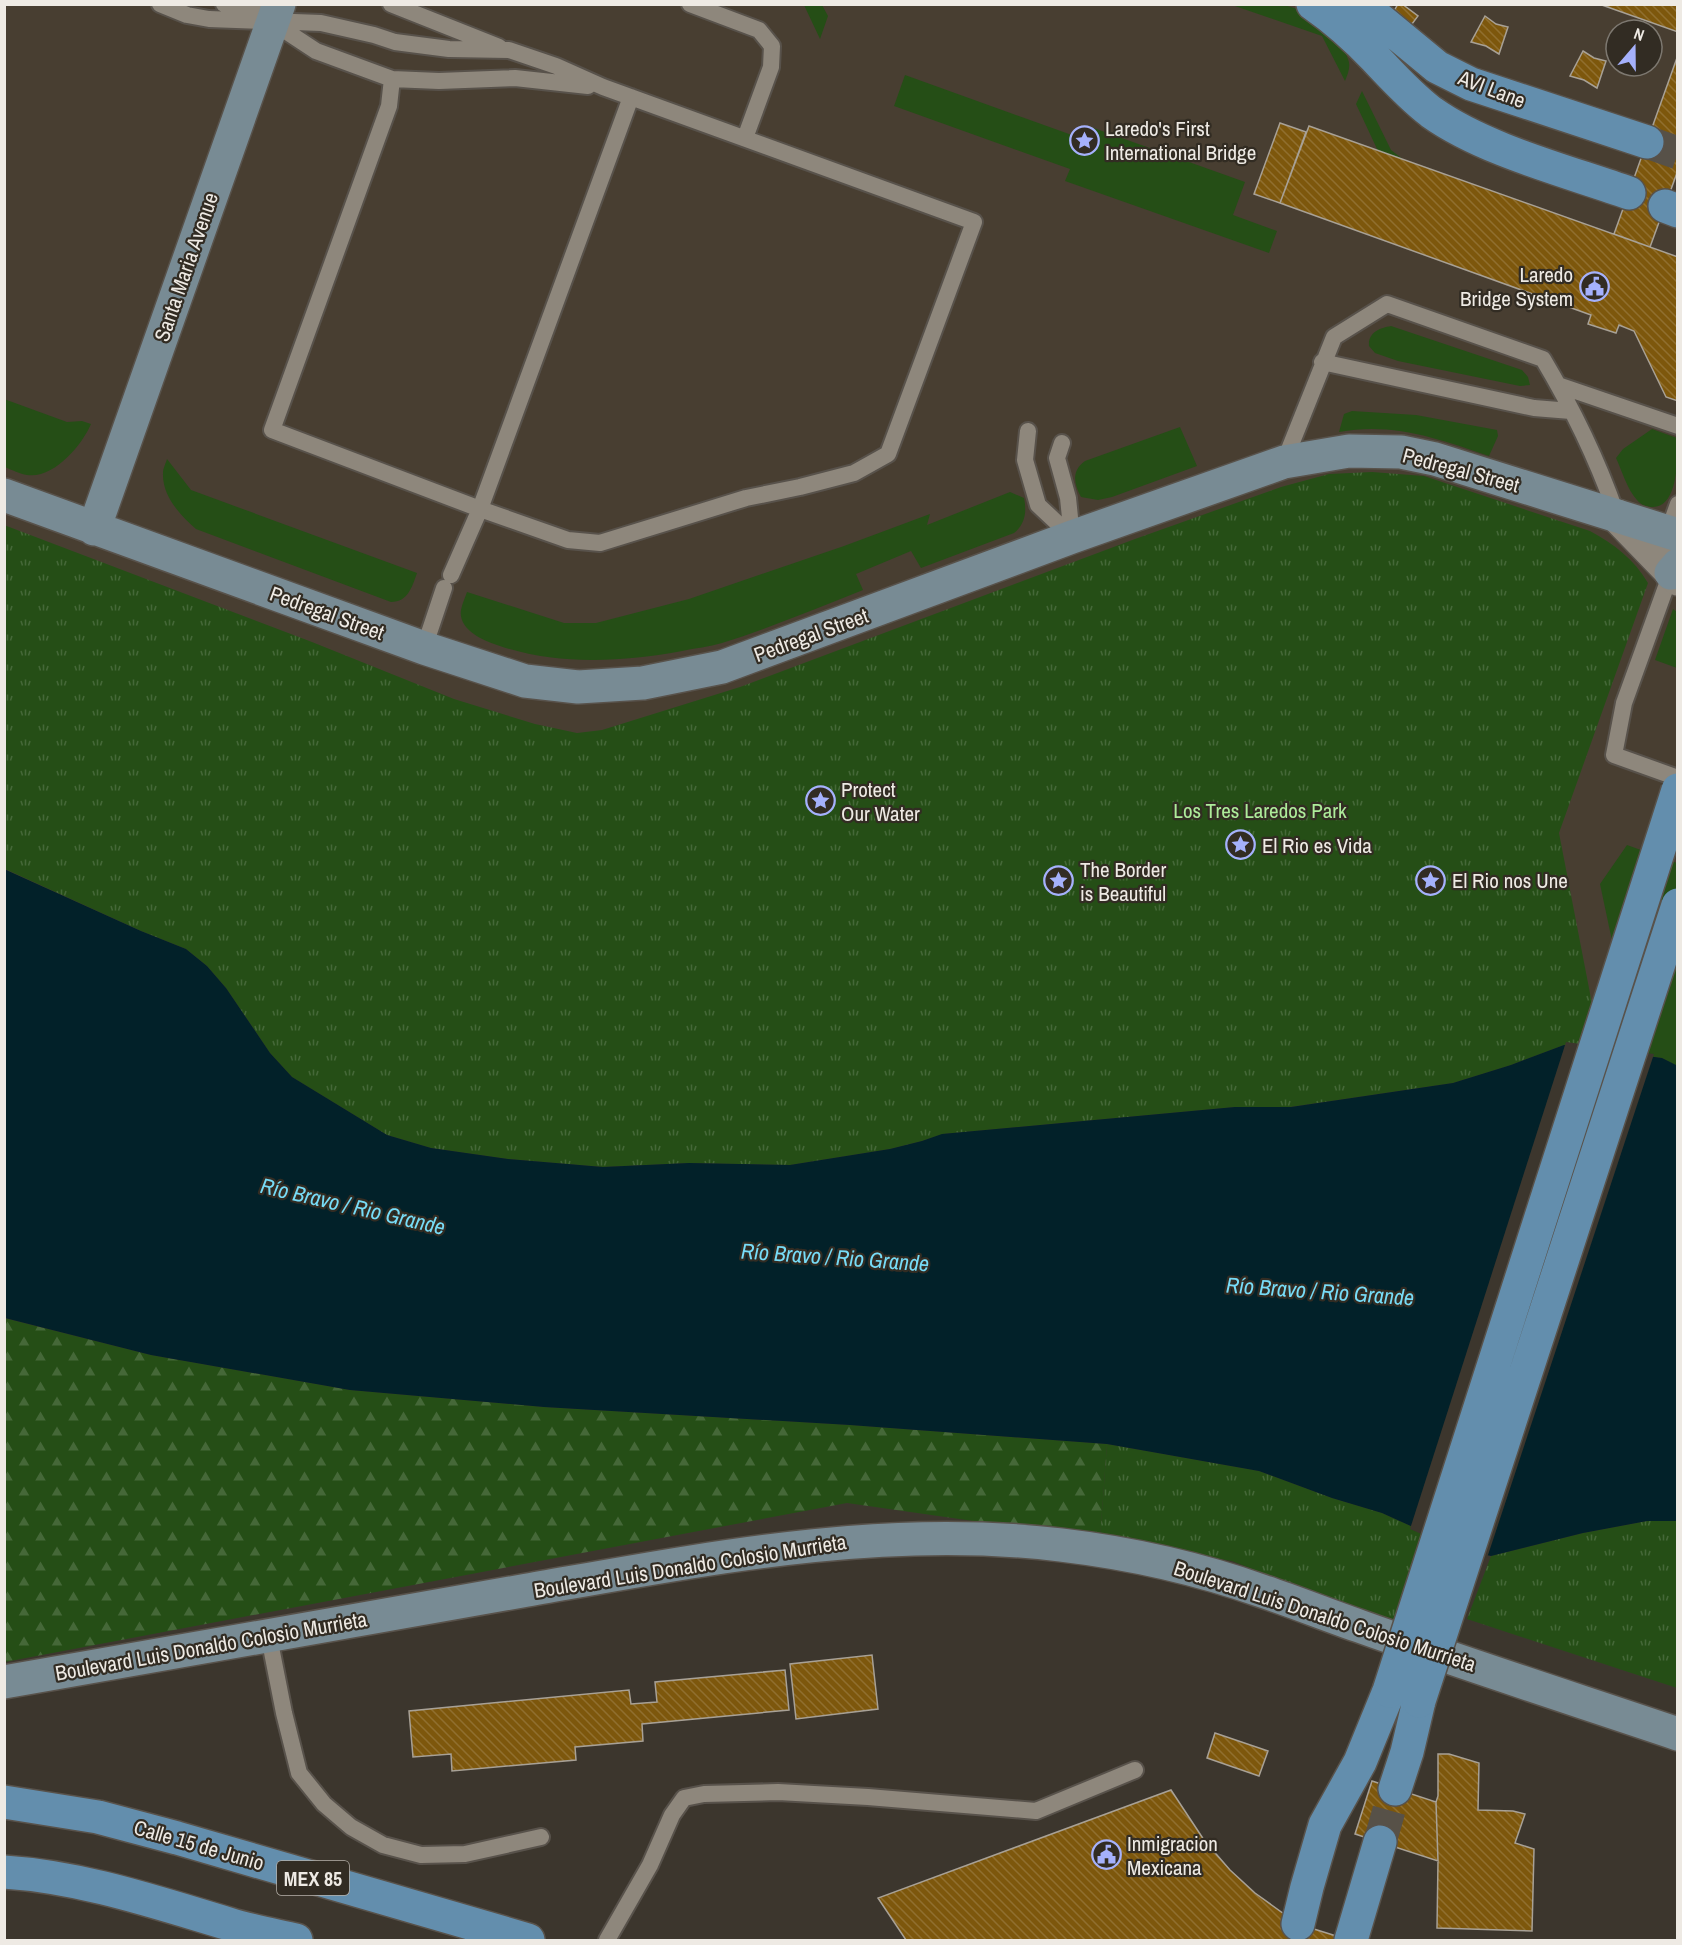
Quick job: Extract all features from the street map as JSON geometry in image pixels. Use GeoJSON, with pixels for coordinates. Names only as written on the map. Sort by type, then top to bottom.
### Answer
{"type":"FeatureCollection","features":[{"type":"Feature","properties":{"kind":"main road"},"geometry":{"type":"LineString","coordinates":[[1313,4],[1338,22],[1402,86],[1432,112],[1501,148],[1629,193]]}},
{"type":"Feature","properties":{"kind":"main road","name":"AVI Lane"},"geometry":{"type":"LineString","coordinates":[[1365,6],[1437,67],[1471,84],[1647,142]]}},
{"type":"Feature","properties":{"kind":"main road","name":"Santa Maria Avenue"},"geometry":{"type":"LineString","coordinates":[[94,529],[267,10]]}},
{"type":"Feature","properties":{"kind":"main road","name":"Pedregal Street"},"geometry":{"type":"LineString","coordinates":[[4,495],[424,648],[525,681],[578,687],[643,684],[722,667],[1072,537],[1284,462],[1349,451],[1401,452],[1435,459],[1617,516],[1674,524]]}},
{"type":"Feature","properties":{"kind":"main road"},"geometry":{"type":"LineString","coordinates":[[1298,1924],[1325,1825],[1360,1762],[1389,1691],[1677,790]]}},
{"type":"Feature","properties":{"kind":"main road"},"geometry":{"type":"LineString","coordinates":[[1395,1789],[1407,1752],[1419,1701],[1677,905]]}},
{"type":"Feature","properties":{"kind":"main road","name":"Boulevard Luis Donaldo Colosio Murrieta"},"geometry":{"type":"LineString","coordinates":[[4,1682],[606,1576],[809,1544],[883,1539],[1006,1539],[1119,1554],[1168,1563],[1209,1574],[1262,1590],[1358,1626],[1677,1734]]}},
{"type":"Feature","properties":{"kind":"main road","name":"Calle 15 de Junio"},"geometry":{"type":"LineString","coordinates":[[4,1802],[98,1817],[528,1941]]}},
{"type":"Feature","properties":{"kind":"main road"},"geometry":{"type":"LineString","coordinates":[[1351,1941],[1380,1842]]}},
{"type":"Feature","properties":{"kind":"main road"},"geometry":{"type":"LineString","coordinates":[[4,1872],[99,1886],[296,1941]]}},
{"type":"Feature","properties":{"kind":"street"},"geometry":{"type":"LineString","coordinates":[[1617,516],[1675,572]]}},
{"type":"Feature","properties":{"kind":"lane"},"geometry":{"type":"LineString","coordinates":[[160,4],[187,15],[209,19],[267,10],[316,51],[392,79],[439,81],[515,78],[603,87]]}},
{"type":"Feature","properties":{"kind":"lane"},"geometry":{"type":"LineString","coordinates":[[224,4],[267,10],[395,42],[449,49],[509,50]]}},
{"type":"Feature","properties":{"kind":"lane"},"geometry":{"type":"LineString","coordinates":[[391,4],[556,66],[603,87],[974,222],[888,454],[854,472],[800,487],[746,498],[600,543],[568,540],[272,430],[388,106],[392,79]]}},
{"type":"Feature","properties":{"kind":"lane"},"geometry":{"type":"LineString","coordinates":[[690,4],[759,30],[772,46],[771,67],[745,138]]}},
{"type":"Feature","properties":{"kind":"lane"},"geometry":{"type":"LineString","coordinates":[[424,648],[447,582],[480,509],[631,97]]}},
{"type":"Feature","properties":{"kind":"lane"},"geometry":{"type":"LineString","coordinates":[[1284,462],[1322,362],[1334,337],[1387,304],[1543,359],[1584,432],[1617,516]]}},
{"type":"Feature","properties":{"kind":"lane"},"geometry":{"type":"LineString","coordinates":[[1322,362],[1534,408],[1571,411]]}},
{"type":"Feature","properties":{"kind":"lane"},"geometry":{"type":"LineString","coordinates":[[1558,385],[1677,426]]}},
{"type":"Feature","properties":{"kind":"lane"},"geometry":{"type":"LineString","coordinates":[[1028,431],[1025,460],[1038,505],[1072,537]]}},
{"type":"Feature","properties":{"kind":"lane"},"geometry":{"type":"LineString","coordinates":[[1062,443],[1057,458],[1068,498],[1072,537]]}},
{"type":"Feature","properties":{"kind":"lane"},"geometry":{"type":"LineString","coordinates":[[1675,572],[1624,703],[1614,755],[1677,778]]}},
{"type":"Feature","properties":{"kind":"lane"},"geometry":{"type":"LineString","coordinates":[[269,1637],[299,1773],[324,1804],[351,1827],[383,1845],[421,1855],[465,1854],[542,1837]]}},
{"type":"Feature","properties":{"kind":"lane"},"geometry":{"type":"LineString","coordinates":[[608,1941],[650,1865],[672,1815],[684,1798],[704,1794],[778,1792],[1036,1810],[1135,1770]]}},
{"type":"Feature","properties":{"kind":"shaded area"},"geometry":{"type":"Polygon","coordinates":[[[4,5],[1677,5],[1677,1066],[1662,1058],[1564,1045],[226,988],[5,869],[4,5]]]}},
{"type":"Feature","properties":{"kind":"green space"},"geometry":{"type":"Polygon","coordinates":[[[804,5],[822,5],[828,16],[820,39],[804,5]]]}},
{"type":"Feature","properties":{"kind":"green space"},"geometry":{"type":"Polygon","coordinates":[[[1232,5],[1282,5],[1311,17],[1330,33],[1344,50],[1349,64],[1345,81],[1322,36],[1232,5]]]}},
{"type":"Feature","properties":{"kind":"green space"},"geometry":{"type":"Polygon","coordinates":[[[905,75],[1083,139],[1088,126],[1245,182],[1233,215],[1277,231],[1269,253],[1065,181],[1070,169],[894,106],[905,75]]]}},
{"type":"Feature","properties":{"kind":"green space"},"geometry":{"type":"Polygon","coordinates":[[[1362,91],[1391,150],[1404,160],[1378,151],[1356,104],[1362,91]]]}},
{"type":"Feature","properties":{"kind":"green space"},"geometry":{"type":"Polygon","coordinates":[[[1391,326],[1522,370],[1528,377],[1530,385],[1520,386],[1398,361],[1375,353],[1369,346],[1370,337],[1379,330],[1391,326]]]}},
{"type":"Feature","properties":{"kind":"green space"},"geometry":{"type":"Polygon","coordinates":[[[4,399],[67,422],[82,421],[91,424],[74,450],[57,466],[37,475],[22,474],[5,467],[4,399]]]}},
{"type":"Feature","properties":{"kind":"green space"},"geometry":{"type":"Polygon","coordinates":[[[1352,411],[1416,415],[1497,430],[1498,436],[1489,456],[1416,434],[1378,429],[1339,432],[1344,414],[1352,411]]]}},
{"type":"Feature","properties":{"kind":"green space"},"geometry":{"type":"Polygon","coordinates":[[[1180,427],[1197,466],[1112,497],[1098,500],[1081,497],[1075,478],[1077,469],[1085,461],[1180,427]]]}},
{"type":"Feature","properties":{"kind":"green space"},"geometry":{"type":"Polygon","coordinates":[[[1652,429],[1677,438],[1677,467],[1672,490],[1662,505],[1653,507],[1642,504],[1633,496],[1616,458],[1623,449],[1652,429]]]}},
{"type":"Feature","properties":{"kind":"green space"},"geometry":{"type":"Polygon","coordinates":[[[167,459],[191,490],[417,573],[411,588],[405,597],[391,602],[196,529],[178,511],[165,489],[163,473],[167,459]]]}},
{"type":"Feature","properties":{"kind":"green space","name":"Los Tres Laredos Park"},"geometry":{"type":"Polygon","coordinates":[[[1372,472],[1424,476],[1590,531],[1623,553],[1648,583],[1559,833],[1601,1050],[1564,1045],[1453,1083],[1290,1107],[1235,1107],[943,1134],[890,1149],[790,1165],[689,1163],[603,1167],[508,1159],[431,1148],[387,1135],[292,1077],[270,1053],[226,988],[207,966],[186,949],[5,869],[4,525],[312,642],[454,699],[535,724],[577,733],[602,730],[740,687],[1135,539],[1281,487],[1329,474],[1372,472]]]}},
{"type":"Feature","properties":{"kind":"green space"},"geometry":{"type":"Polygon","coordinates":[[[1010,492],[1024,498],[1025,503],[1023,522],[1014,533],[921,568],[911,551],[856,574],[863,590],[758,631],[712,646],[636,658],[566,659],[519,652],[491,643],[472,633],[461,617],[461,608],[467,592],[564,623],[596,623],[689,599],[930,514],[927,525],[1010,492]]]}},
{"type":"Feature","properties":{"kind":"green space"},"geometry":{"type":"Polygon","coordinates":[[[1673,609],[1677,612],[1677,668],[1655,660],[1673,609]]]}},
{"type":"Feature","properties":{"kind":"green space"},"geometry":{"type":"Polygon","coordinates":[[[1627,845],[1677,863],[1677,1066],[1662,1058],[1636,1054],[1600,884],[1627,845]]]}},
{"type":"Feature","properties":{"kind":"green space"},"geometry":{"type":"Polygon","coordinates":[[[4,1318],[151,1355],[350,1390],[544,1407],[850,1425],[1107,1444],[1100,1539],[847,1503],[5,1662],[4,1318]]]}},
{"type":"Feature","properties":{"kind":"green space"},"geometry":{"type":"Polygon","coordinates":[[[1107,1444],[1259,1471],[1332,1498],[1382,1513],[1464,1550],[1435,1641],[1232,1561],[1100,1539],[1107,1444]]]}},
{"type":"Feature","properties":{"kind":"green space"},"geometry":{"type":"Polygon","coordinates":[[[1647,1521],[1677,1521],[1677,1688],[1467,1619],[1491,1556],[1583,1533],[1647,1521]]]}},
{"type":"Feature","properties":{"kind":"water","name":"Río Bravo / Rio Grande"},"geometry":{"type":"Polygon","coordinates":[[[4,869],[186,949],[207,966],[226,988],[270,1053],[292,1077],[387,1135],[431,1148],[508,1159],[603,1167],[689,1163],[790,1165],[890,1149],[942,1134],[1235,1107],[1291,1107],[1453,1083],[1564,1045],[1662,1058],[1678,1066],[1677,1521],[1647,1521],[1583,1533],[1491,1556],[1464,1550],[1382,1513],[1332,1498],[1259,1471],[1107,1444],[850,1425],[544,1407],[350,1390],[151,1355],[5,1318],[4,869]]]}},
{"type":"Feature","properties":{"kind":"pier"},"geometry":{"type":"Polygon","coordinates":[[[1566,1042],[1654,1054],[1487,1558],[1463,1552],[1410,1529],[1566,1042]]]}},
{"type":"Feature","properties":{"kind":"building"},"geometry":{"type":"Polygon","coordinates":[[[1398,4],[1402,4],[1418,16],[1412,24],[1394,11],[1398,4]]]}},
{"type":"Feature","properties":{"kind":"building"},"geometry":{"type":"Polygon","coordinates":[[[1599,4],[1678,4],[1678,32],[1664,27],[1664,18],[1638,18],[1599,4]]]}},
{"type":"Feature","properties":{"kind":"building"},"geometry":{"type":"Polygon","coordinates":[[[1485,16],[1496,24],[1508,27],[1499,54],[1486,46],[1471,42],[1485,16]]]}},
{"type":"Feature","properties":{"kind":"building"},"geometry":{"type":"Polygon","coordinates":[[[1583,51],[1594,58],[1604,60],[1597,88],[1584,80],[1570,76],[1583,51]]]}},
{"type":"Feature","properties":{"kind":"building"},"geometry":{"type":"Polygon","coordinates":[[[1678,55],[1678,170],[1650,247],[1614,234],[1678,55]]]}},
{"type":"Feature","properties":{"kind":"building"},"geometry":{"type":"Polygon","coordinates":[[[1280,123],[1306,132],[1280,203],[1254,194],[1280,123]]]}},
{"type":"Feature","properties":{"kind":"building","name":"Laredo Bridge System"},"geometry":{"type":"Polygon","coordinates":[[[1309,126],[1678,257],[1678,401],[1666,397],[1634,331],[1619,325],[1616,333],[1588,324],[1591,315],[1280,203],[1309,126]]]}},
{"type":"Feature","properties":{"kind":"building"},"geometry":{"type":"Polygon","coordinates":[[[872,1655],[878,1709],[796,1719],[790,1664],[872,1655]]]}},
{"type":"Feature","properties":{"kind":"building"},"geometry":{"type":"Polygon","coordinates":[[[785,1670],[789,1710],[642,1724],[643,1741],[575,1747],[576,1760],[452,1771],[451,1754],[413,1757],[409,1711],[629,1690],[631,1704],[657,1702],[655,1682],[785,1670]]]}},
{"type":"Feature","properties":{"kind":"building"},"geometry":{"type":"Polygon","coordinates":[[[1215,1733],[1268,1751],[1259,1776],[1207,1758],[1215,1733]]]}},
{"type":"Feature","properties":{"kind":"building"},"geometry":{"type":"Polygon","coordinates":[[[1438,1754],[1449,1754],[1479,1763],[1478,1810],[1513,1811],[1525,1814],[1515,1843],[1534,1849],[1532,1931],[1437,1928],[1438,1754]]]}},
{"type":"Feature","properties":{"kind":"building"},"geometry":{"type":"Polygon","coordinates":[[[1372,1781],[1436,1802],[1438,1861],[1355,1834],[1372,1781]]]}},
{"type":"Feature","properties":{"kind":"building","name":"Inmigracion Mexicana"},"geometry":{"type":"Polygon","coordinates":[[[1171,1790],[1204,1840],[1230,1870],[1255,1893],[1298,1924],[1349,1940],[906,1940],[878,1898],[1171,1790]]]}},
{"type":"Feature","properties":{"kind":"tunnel"},"geometry":{"type":"LineString","coordinates":[[1647,142],[1678,153]]}},
{"type":"Feature","properties":{"kind":"tunnel"},"geometry":{"type":"LineString","coordinates":[[1380,1842],[1395,1789]]}},
{"type":"Feature","properties":{"kind":"place","name":"Laredo's First International Bridge"},"geometry":{"type":"Point","coordinates":[1084,140]}},
{"type":"Feature","properties":{"kind":"place","name":"Laredo Bridge System"},"geometry":{"type":"Point","coordinates":[1594,286]}},
{"type":"Feature","properties":{"kind":"place","name":"Protect Our Water"},"geometry":{"type":"Point","coordinates":[820,801]}},
{"type":"Feature","properties":{"kind":"place","name":"El Rio es Vida"},"geometry":{"type":"Point","coordinates":[1241,845]}},
{"type":"Feature","properties":{"kind":"place","name":"El Rio nos Une"},"geometry":{"type":"Point","coordinates":[1431,880]}},
{"type":"Feature","properties":{"kind":"place","name":"The Border is Beautiful"},"geometry":{"type":"Point","coordinates":[1059,881]}},
{"type":"Feature","properties":{"kind":"place","name":"Inmigracion Mexicana"},"geometry":{"type":"Point","coordinates":[1106,1855]}}]}
